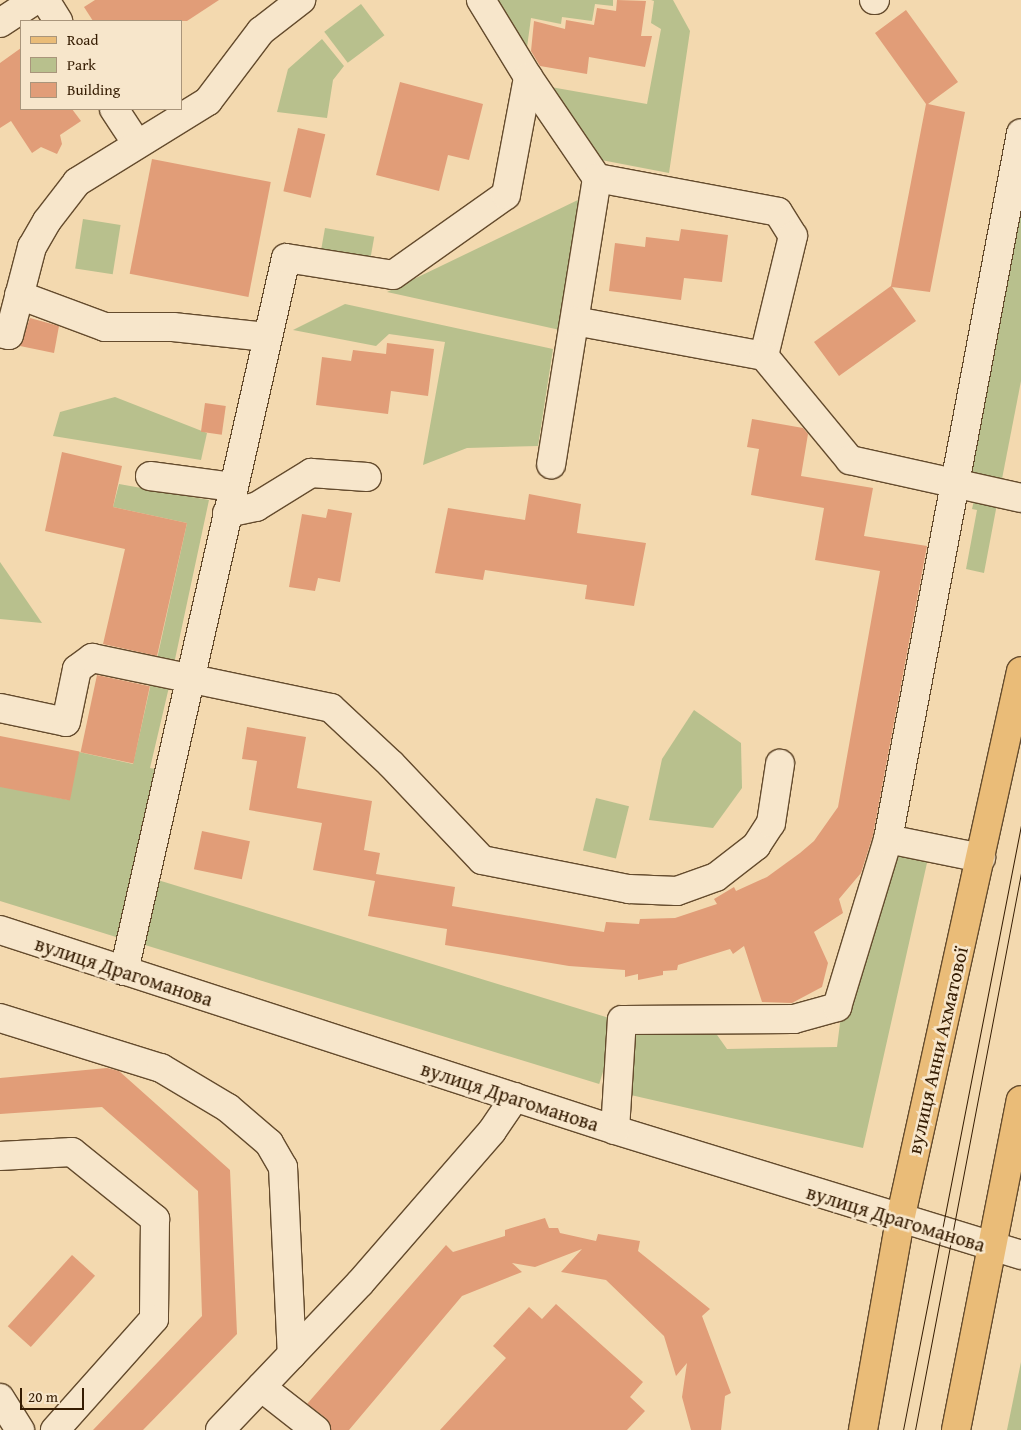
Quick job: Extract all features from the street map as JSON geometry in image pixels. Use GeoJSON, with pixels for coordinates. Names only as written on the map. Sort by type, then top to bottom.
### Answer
{"type":"FeatureCollection","features":[{"type":"Feature","properties":{"kind":"main road","name":"вулиця Анни Ахматової"},"geometry":{"type":"LineString","coordinates":[[863,1430],[900,1220],[1021,671]]}},
{"type":"Feature","properties":{"kind":"main road"},"geometry":{"type":"LineString","coordinates":[[956,1430],[1021,1100]]}},
{"type":"Feature","properties":{"kind":"street"},"geometry":{"type":"LineString","coordinates":[[0,23],[35,0]]}},
{"type":"Feature","properties":{"kind":"street"},"geometry":{"type":"LineString","coordinates":[[44,0],[57,20]]}},
{"type":"Feature","properties":{"kind":"street"},"geometry":{"type":"LineString","coordinates":[[0,333],[9,335],[32,247],[47,221],[77,182],[208,101],[261,31],[301,0]]}},
{"type":"Feature","properties":{"kind":"street"},"geometry":{"type":"LineString","coordinates":[[482,0],[528,78],[597,178],[576,321],[551,464]]}},
{"type":"Feature","properties":{"kind":"street"},"geometry":{"type":"LineString","coordinates":[[124,971],[266,336],[286,258],[393,275],[506,195],[528,78]]}},
{"type":"Feature","properties":{"kind":"street"},"geometry":{"type":"LineString","coordinates":[[115,110],[137,144]]}},
{"type":"Feature","properties":{"kind":"street"},"geometry":{"type":"LineString","coordinates":[[615,1130],[622,1020],[794,1019],[837,1007],[888,839],[1021,133]]}},
{"type":"Feature","properties":{"kind":"street"},"geometry":{"type":"LineString","coordinates":[[597,178],[778,212],[793,236],[764,356]]}},
{"type":"Feature","properties":{"kind":"street"},"geometry":{"type":"LineString","coordinates":[[19,295],[105,326],[173,327],[266,336]]}},
{"type":"Feature","properties":{"kind":"street"},"geometry":{"type":"LineString","coordinates":[[576,321],[764,356],[850,460],[1021,498]]}},
{"type":"Feature","properties":{"kind":"street"},"geometry":{"type":"LineString","coordinates":[[150,476],[256,507],[311,473],[367,477]]}},
{"type":"Feature","properties":{"kind":"street"},"geometry":{"type":"LineString","coordinates":[[0,708],[66,722],[77,669],[92,658],[331,708],[391,764],[482,860],[629,889],[678,891],[716,877],[756,846],[772,823],[780,764]]}},
{"type":"Feature","properties":{"kind":"street"},"geometry":{"type":"LineString","coordinates":[[888,839],[981,858]]}},
{"type":"Feature","properties":{"kind":"street","name":"вулиця Драгоманова"},"geometry":{"type":"LineString","coordinates":[[0,930],[615,1130],[900,1220],[1021,1255]]}},
{"type":"Feature","properties":{"kind":"street"},"geometry":{"type":"LineString","coordinates":[[0,1018],[161,1068],[228,1108],[270,1143],[283,1167],[292,1355]]}},
{"type":"Feature","properties":{"kind":"street"},"geometry":{"type":"LineString","coordinates":[[220,1430],[360,1283],[473,1153],[515,1097]]}},
{"type":"Feature","properties":{"kind":"street"},"geometry":{"type":"LineString","coordinates":[[0,1156],[72,1152],[155,1220],[154,1319],[54,1430]]}},
{"type":"Feature","properties":{"kind":"street"},"geometry":{"type":"LineString","coordinates":[[261,1388],[316,1430]]}},
{"type":"Feature","properties":{"kind":"street"},"geometry":{"type":"LineString","coordinates":[[0,1398],[20,1430]]}},
{"type":"Feature","properties":{"kind":"green space"},"geometry":{"type":"Polygon","coordinates":[[[485,0],[613,0],[613,6],[595,4],[592,21],[562,17],[561,24],[531,18],[525,62],[485,0]]]}},
{"type":"Feature","properties":{"kind":"green space"},"geometry":{"type":"Polygon","coordinates":[[[651,0],[673,0],[690,31],[669,173],[596,159],[545,86],[647,104],[661,29],[651,23],[654,1],[651,0]]]}},
{"type":"Feature","properties":{"kind":"green space"},"geometry":{"type":"Polygon","coordinates":[[[361,4],[384,35],[348,63],[324,32],[361,4]]]}},
{"type":"Feature","properties":{"kind":"green space"},"geometry":{"type":"Polygon","coordinates":[[[322,39],[344,66],[333,80],[327,118],[277,112],[288,69],[322,39]]]}},
{"type":"Feature","properties":{"kind":"green space"},"geometry":{"type":"Polygon","coordinates":[[[1021,180],[1021,381],[1001,484],[963,477],[1021,180]]]}},
{"type":"Feature","properties":{"kind":"green space"},"geometry":{"type":"Polygon","coordinates":[[[582,198],[560,330],[387,292],[582,198]]]}},
{"type":"Feature","properties":{"kind":"green space"},"geometry":{"type":"Polygon","coordinates":[[[83,219],[121,225],[113,274],[75,268],[83,219]]]}},
{"type":"Feature","properties":{"kind":"green space"},"geometry":{"type":"Polygon","coordinates":[[[325,228],[374,237],[370,261],[321,253],[325,228]]]}},
{"type":"Feature","properties":{"kind":"green space"},"geometry":{"type":"Polygon","coordinates":[[[345,304],[553,349],[538,446],[467,448],[423,465],[445,342],[389,334],[376,346],[293,330],[345,304]]]}},
{"type":"Feature","properties":{"kind":"green space"},"geometry":{"type":"Polygon","coordinates":[[[115,397],[207,433],[201,460],[53,436],[60,412],[115,397]]]}},
{"type":"Feature","properties":{"kind":"green space"},"geometry":{"type":"Polygon","coordinates":[[[119,484],[209,500],[174,664],[157,659],[187,523],[113,507],[119,484]]]}},
{"type":"Feature","properties":{"kind":"green space"},"geometry":{"type":"Polygon","coordinates":[[[974,500],[997,504],[984,573],[966,569],[977,510],[972,509],[974,500]]]}},
{"type":"Feature","properties":{"kind":"green space"},"geometry":{"type":"Polygon","coordinates":[[[0,562],[42,623],[0,619],[0,562]]]}},
{"type":"Feature","properties":{"kind":"green space"},"geometry":{"type":"Polygon","coordinates":[[[151,683],[169,687],[150,768],[165,771],[129,941],[0,901],[0,786],[69,800],[79,752],[133,764],[151,683]]]}},
{"type":"Feature","properties":{"kind":"green space"},"geometry":{"type":"Polygon","coordinates":[[[694,710],[741,743],[742,788],[713,828],[649,820],[662,759],[694,710]]]}},
{"type":"Feature","properties":{"kind":"green space"},"geometry":{"type":"Polygon","coordinates":[[[596,798],[629,806],[616,859],[583,850],[596,798]]]}},
{"type":"Feature","properties":{"kind":"green space"},"geometry":{"type":"Polygon","coordinates":[[[893,847],[929,854],[863,1148],[622,1093],[626,1024],[710,1025],[727,1049],[837,1047],[841,1015],[893,847]]]}},
{"type":"Feature","properties":{"kind":"green space"},"geometry":{"type":"Polygon","coordinates":[[[148,877],[619,1021],[599,1084],[129,940],[148,877]]]}},
{"type":"Feature","properties":{"kind":"green space"},"geometry":{"type":"Polygon","coordinates":[[[1021,1362],[1021,1430],[1007,1430],[1021,1362]]]}},
{"type":"Feature","properties":{"kind":"building"},"geometry":{"type":"Polygon","coordinates":[[[95,0],[219,0],[187,21],[92,20],[84,7],[95,0]]]}},
{"type":"Feature","properties":{"kind":"building"},"geometry":{"type":"Polygon","coordinates":[[[617,0],[646,1],[641,36],[652,36],[645,67],[589,57],[587,74],[540,66],[531,51],[534,21],[565,29],[566,20],[594,25],[597,8],[616,11],[617,0]]]}},
{"type":"Feature","properties":{"kind":"building"},"geometry":{"type":"Polygon","coordinates":[[[906,10],[958,82],[928,104],[965,112],[930,292],[892,287],[916,321],[839,376],[814,342],[891,286],[926,104],[875,33],[906,10]]]}},
{"type":"Feature","properties":{"kind":"building"},"geometry":{"type":"Polygon","coordinates":[[[20,49],[20,110],[73,110],[81,121],[60,135],[62,144],[57,154],[41,147],[32,153],[11,121],[0,128],[0,63],[20,49]]]}},
{"type":"Feature","properties":{"kind":"building"},"geometry":{"type":"Polygon","coordinates":[[[400,82],[483,104],[469,160],[448,155],[439,191],[376,175],[400,82]]]}},
{"type":"Feature","properties":{"kind":"building"},"geometry":{"type":"Polygon","coordinates":[[[298,128],[325,134],[311,198],[283,191],[298,128]]]}},
{"type":"Feature","properties":{"kind":"building"},"geometry":{"type":"Polygon","coordinates":[[[152,159],[271,182],[248,297],[130,274],[152,159]]]}},
{"type":"Feature","properties":{"kind":"building"},"geometry":{"type":"Polygon","coordinates":[[[681,229],[728,235],[722,282],[684,278],[681,300],[609,291],[615,243],[645,247],[646,237],[679,241],[681,229]]]}},
{"type":"Feature","properties":{"kind":"building"},"geometry":{"type":"Polygon","coordinates":[[[30,318],[59,326],[54,353],[20,346],[30,318]]]}},
{"type":"Feature","properties":{"kind":"building"},"geometry":{"type":"Polygon","coordinates":[[[387,343],[434,349],[428,396],[391,391],[388,414],[316,405],[322,357],[351,361],[353,350],[386,354],[387,343]]]}},
{"type":"Feature","properties":{"kind":"building"},"geometry":{"type":"Polygon","coordinates":[[[205,403],[226,406],[222,435],[201,432],[205,403]]]}},
{"type":"Feature","properties":{"kind":"building"},"geometry":{"type":"Polygon","coordinates":[[[752,419],[803,428],[808,434],[801,476],[873,488],[864,536],[927,546],[873,835],[861,873],[839,899],[843,913],[814,932],[828,963],[822,987],[792,1003],[762,1002],[744,946],[733,954],[730,949],[678,965],[677,970],[663,971],[663,975],[638,980],[638,974],[625,977],[625,970],[569,966],[445,945],[447,929],[368,916],[375,881],[313,870],[322,823],[249,810],[257,761],[242,759],[247,727],[306,737],[297,788],[372,801],[364,850],[380,853],[376,874],[455,887],[452,906],[604,932],[606,922],[639,924],[640,919],[675,918],[717,904],[714,899],[734,887],[736,891],[767,877],[800,853],[814,841],[838,807],[880,571],[815,560],[824,508],[751,495],[759,449],[747,447],[752,419]]]}},
{"type":"Feature","properties":{"kind":"building"},"geometry":{"type":"Polygon","coordinates":[[[62,452],[122,466],[113,507],[187,523],[157,656],[103,644],[125,549],[45,531],[62,452]]]}},
{"type":"Feature","properties":{"kind":"building"},"geometry":{"type":"Polygon","coordinates":[[[529,494],[581,504],[577,533],[646,543],[634,606],[585,599],[587,585],[485,570],[483,580],[435,573],[448,508],[525,520],[529,494]]]}},
{"type":"Feature","properties":{"kind":"building"},"geometry":{"type":"Polygon","coordinates":[[[328,509],[352,513],[340,582],[318,578],[315,591],[289,587],[302,514],[326,518],[328,509]]]}},
{"type":"Feature","properties":{"kind":"building"},"geometry":{"type":"Polygon","coordinates":[[[97,675],[150,686],[133,764],[81,752],[97,675]]]}},
{"type":"Feature","properties":{"kind":"building"},"geometry":{"type":"Polygon","coordinates":[[[0,736],[80,751],[70,801],[0,787],[0,736]]]}},
{"type":"Feature","properties":{"kind":"building"},"geometry":{"type":"Polygon","coordinates":[[[202,831],[250,841],[242,879],[194,869],[202,831]]]}},
{"type":"Feature","properties":{"kind":"building"},"geometry":{"type":"Polygon","coordinates":[[[107,1068],[119,1071],[230,1170],[237,1334],[143,1430],[93,1430],[202,1316],[198,1191],[102,1107],[0,1114],[0,1078],[107,1068]]]}},
{"type":"Feature","properties":{"kind":"building"},"geometry":{"type":"Polygon","coordinates":[[[545,1218],[549,1228],[558,1228],[560,1233],[596,1241],[598,1234],[640,1241],[638,1251],[710,1309],[702,1316],[731,1393],[725,1396],[721,1430],[691,1430],[682,1397],[687,1363],[676,1376],[664,1336],[606,1280],[561,1272],[582,1249],[535,1267],[512,1263],[522,1272],[462,1296],[349,1430],[331,1430],[326,1418],[307,1404],[446,1245],[453,1252],[505,1236],[505,1230],[545,1218]]]}},
{"type":"Feature","properties":{"kind":"building"},"geometry":{"type":"Polygon","coordinates":[[[72,1255],[95,1276],[31,1347],[8,1326],[72,1255]]]}},
{"type":"Feature","properties":{"kind":"building"},"geometry":{"type":"Polygon","coordinates":[[[556,1304],[643,1382],[630,1397],[645,1411],[627,1430],[440,1430],[506,1358],[493,1346],[529,1307],[542,1319],[556,1304]]]}},
{"type":"Feature","properties":{"kind":"tram line"},"geometry":{"type":"LineString","coordinates":[[903,1430],[1021,825]]}},
{"type":"Feature","properties":{"kind":"tram line"},"geometry":{"type":"LineString","coordinates":[[915,1430],[1021,873]]}}]}
